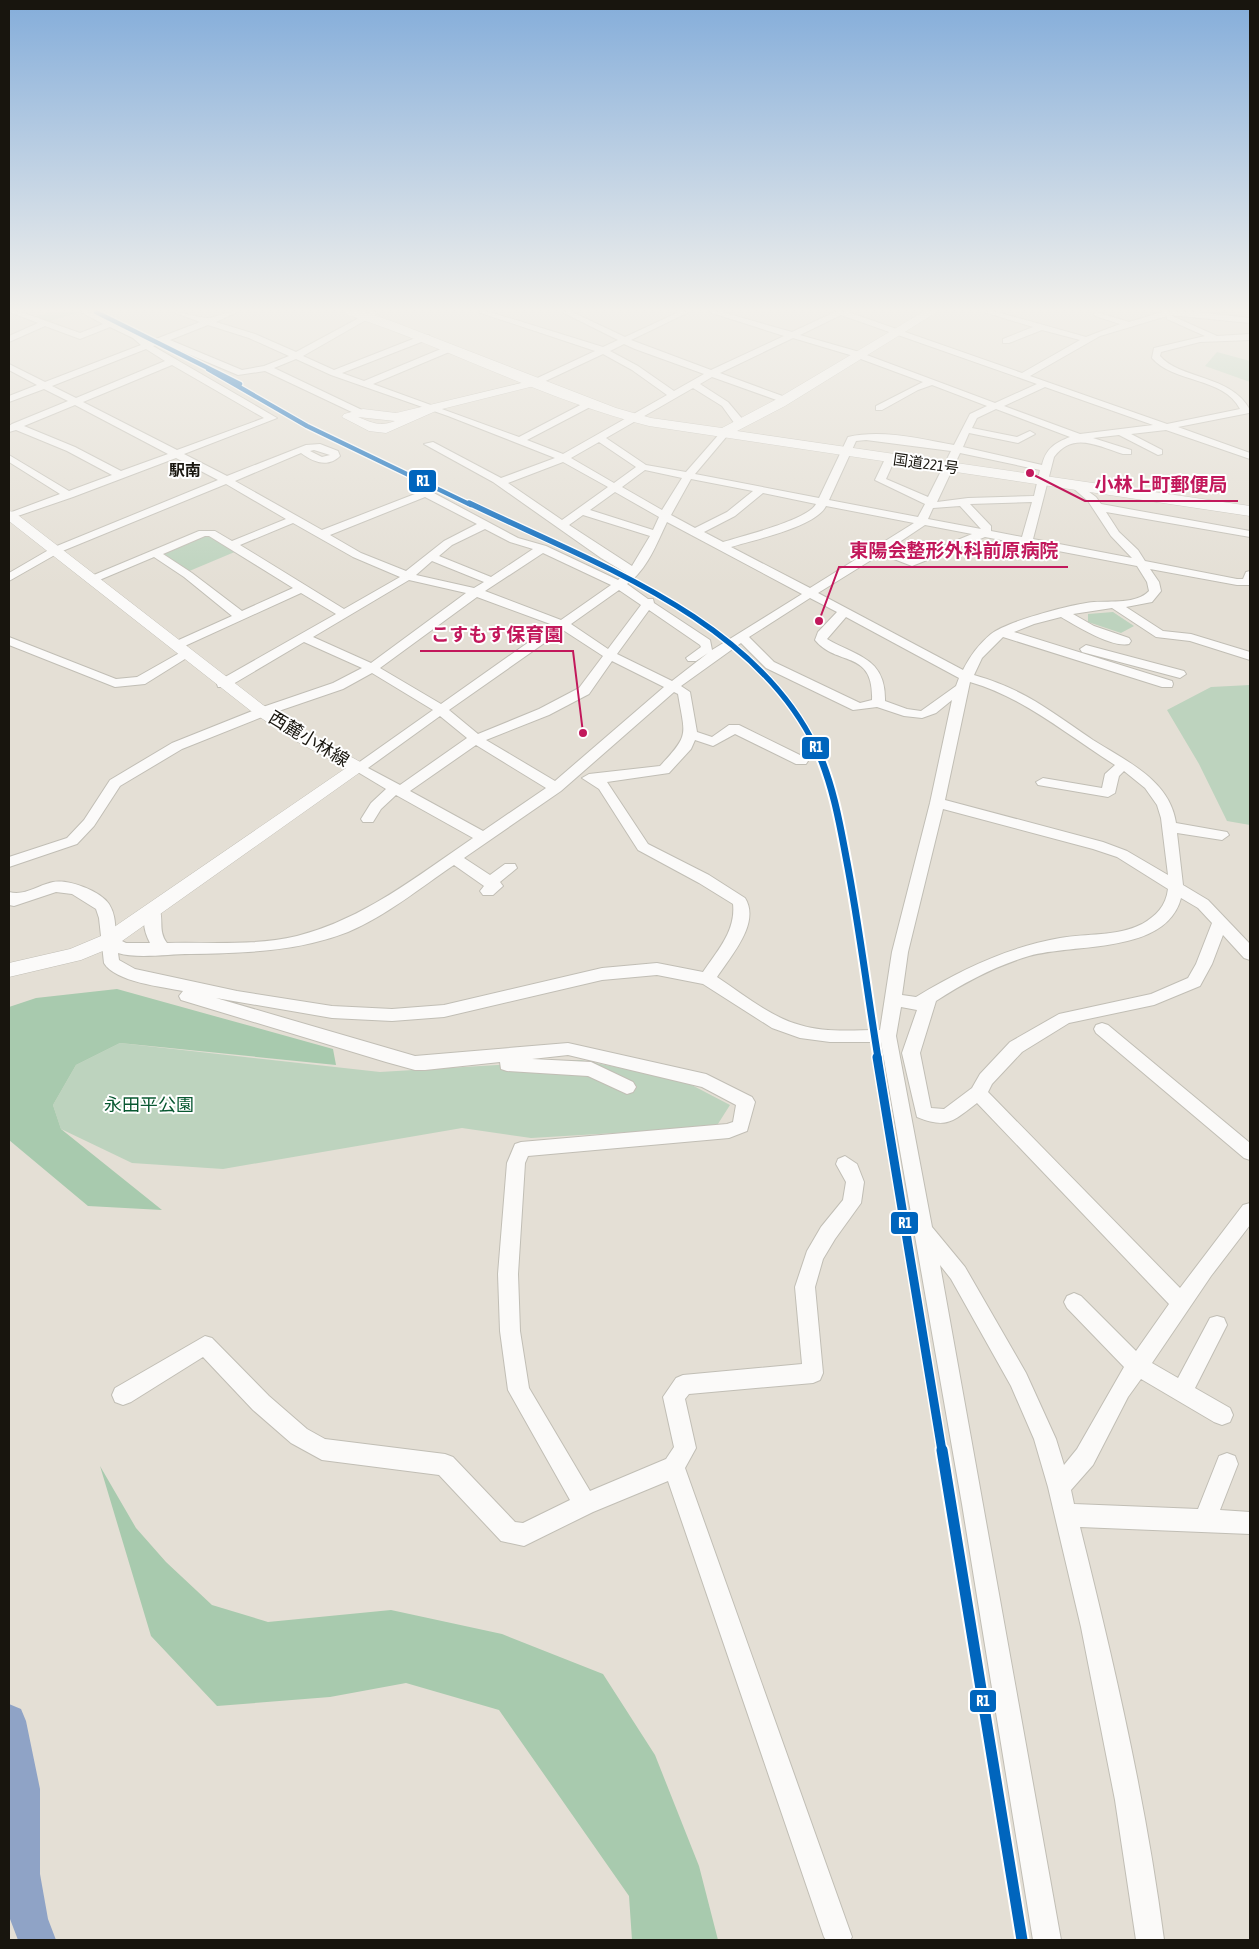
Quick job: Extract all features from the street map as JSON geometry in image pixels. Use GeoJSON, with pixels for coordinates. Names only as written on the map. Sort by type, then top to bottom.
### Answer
{"type":"FeatureCollection","features":[{"type":"Feature","properties":{"kind":"highway"},"geometry":{"type":"LineString","coordinates":[[724,434],[779,403]]}},
{"type":"Feature","properties":{"kind":"highway","name":"国道221号"},"geometry":{"type":"LineString","coordinates":[[589,404],[634,418],[724,434],[948,467],[1045,475],[1078,486],[1250,511]]}},
{"type":"Feature","properties":{"kind":"main road"},"geometry":{"type":"LineString","coordinates":[[359,412],[348,416],[383,430],[394,428],[402,421],[434,408],[454,403]]}},
{"type":"Feature","properties":{"kind":"main road","name":"西麓小林線"},"geometry":{"type":"LineString","coordinates":[[9,970],[74,955],[108,941],[358,768],[298,735],[262,712],[10,516]]}},
{"type":"Feature","properties":{"kind":"street"},"geometry":{"type":"LineString","coordinates":[[12,427],[68,403]]}},
{"type":"Feature","properties":{"kind":"street"},"geometry":{"type":"LineString","coordinates":[[77,403],[226,480],[319,535],[406,576],[428,583],[476,592],[564,625],[611,656],[684,692],[692,734],[686,746],[664,770],[594,779]]}},
{"type":"Feature","properties":{"kind":"street"},"geometry":{"type":"LineString","coordinates":[[10,516],[272,418],[270,415],[245,403]]}},
{"type":"Feature","properties":{"kind":"street"},"geometry":{"type":"LineString","coordinates":[[339,403],[359,412]]}},
{"type":"Feature","properties":{"kind":"street"},"geometry":{"type":"LineString","coordinates":[[419,403],[564,458],[613,488],[844,612],[964,683],[1008,690],[1040,707],[1151,786],[1164,805],[1170,828],[1178,889],[1159,920],[1128,936],[1061,944],[1013,956],[980,968],[913,1004],[894,999]]}},
{"type":"Feature","properties":{"kind":"street"},"geometry":{"type":"LineString","coordinates":[[500,482],[564,458],[660,403]]}},
{"type":"Feature","properties":{"kind":"street"},"geometry":{"type":"LineString","coordinates":[[723,403],[737,421],[741,423]]}},
{"type":"Feature","properties":{"kind":"street"},"geometry":{"type":"LineString","coordinates":[[880,408],[889,403]]}},
{"type":"Feature","properties":{"kind":"street"},"geometry":{"type":"LineString","coordinates":[[988,403],[1079,437],[1127,452]]}},
{"type":"Feature","properties":{"kind":"street"},"geometry":{"type":"LineString","coordinates":[[668,684],[923,521],[948,467],[959,449],[973,416],[1004,403]]}},
{"type":"Feature","properties":{"kind":"street"},"geometry":{"type":"LineString","coordinates":[[1097,403],[1250,456]]}},
{"type":"Feature","properties":{"kind":"street"},"geometry":{"type":"LineString","coordinates":[[1027,541],[1050,457],[1057,446],[1079,437],[1164,427],[1246,411],[1245,406],[1241,403]]}},
{"type":"Feature","properties":{"kind":"street"},"geometry":{"type":"LineString","coordinates":[[520,440],[589,404]]}},
{"type":"Feature","properties":{"kind":"street"},"geometry":{"type":"LineString","coordinates":[[12,427],[71,449],[120,475]]}},
{"type":"Feature","properties":{"kind":"street"},"geometry":{"type":"LineString","coordinates":[[967,430],[1018,440],[1030,434]]}},
{"type":"Feature","properties":{"kind":"street"},"geometry":{"type":"LineString","coordinates":[[1120,432],[1158,452]]}},
{"type":"Feature","properties":{"kind":"street"},"geometry":{"type":"LineString","coordinates":[[484,838],[358,768],[620,585],[634,572],[689,474],[724,434]]}},
{"type":"Feature","properties":{"kind":"street"},"geometry":{"type":"LineString","coordinates":[[722,546],[800,521],[812,515],[819,509],[848,452],[852,439],[856,437],[876,437],[959,449],[1045,475]]}},
{"type":"Feature","properties":{"kind":"street"},"geometry":{"type":"LineString","coordinates":[[599,438],[643,467],[689,474],[1241,583],[1247,582],[1250,574]]}},
{"type":"Feature","properties":{"kind":"street"},"geometry":{"type":"LineString","coordinates":[[429,444],[455,455],[500,482],[601,554],[634,572]]}},
{"type":"Feature","properties":{"kind":"street"},"geometry":{"type":"LineString","coordinates":[[9,578],[56,550],[275,461],[309,452]]}},
{"type":"Feature","properties":{"kind":"street"},"geometry":{"type":"LineString","coordinates":[[9,458],[69,495]]}},
{"type":"Feature","properties":{"kind":"street"},"geometry":{"type":"LineString","coordinates":[[890,459],[880,480],[932,504],[1038,499]]}},
{"type":"Feature","properties":{"kind":"street"},"geometry":{"type":"LineString","coordinates":[[562,525],[643,467]]}},
{"type":"Feature","properties":{"kind":"street"},"geometry":{"type":"LineString","coordinates":[[1047,1940],[974,1504],[888,1036],[900,952],[937,803],[964,683],[976,657],[986,645],[1003,632],[1030,621],[1091,606],[1116,605],[1148,599],[1155,591],[1153,582],[1134,552],[1111,529],[1097,507],[1078,486]]}},
{"type":"Feature","properties":{"kind":"street"},"geometry":{"type":"LineString","coordinates":[[695,532],[724,519],[744,506],[762,489]]}},
{"type":"Feature","properties":{"kind":"street"},"geometry":{"type":"LineString","coordinates":[[108,941],[124,950],[268,945],[294,942],[342,928],[376,911],[556,788],[576,772],[708,646],[690,630],[620,585],[542,548],[514,540],[427,494],[319,535]]}},
{"type":"Feature","properties":{"kind":"street"},"geometry":{"type":"LineString","coordinates":[[880,549],[912,563],[984,533],[987,528],[962,502]]}},
{"type":"Feature","properties":{"kind":"street"},"geometry":{"type":"LineString","coordinates":[[1097,507],[1250,534]]}},
{"type":"Feature","properties":{"kind":"street"},"geometry":{"type":"LineString","coordinates":[[581,511],[655,534]]}},
{"type":"Feature","properties":{"kind":"street"},"geometry":{"type":"LineString","coordinates":[[232,545],[294,519]]}},
{"type":"Feature","properties":{"kind":"street"},"geometry":{"type":"LineString","coordinates":[[224,684],[305,638],[406,576],[448,543],[486,524]]}},
{"type":"Feature","properties":{"kind":"street"},"geometry":{"type":"LineString","coordinates":[[93,580],[206,532],[232,545],[344,614]]}},
{"type":"Feature","properties":{"kind":"street"},"geometry":{"type":"LineString","coordinates":[[9,862],[62,846],[72,841],[89,824],[115,783],[177,746],[262,712],[338,686],[372,668],[476,592],[542,548]]}},
{"type":"Feature","properties":{"kind":"street"},"geometry":{"type":"LineString","coordinates":[[155,553],[188,575],[240,616]]}},
{"type":"Feature","properties":{"kind":"street"},"geometry":{"type":"LineString","coordinates":[[431,557],[492,581]]}},
{"type":"Feature","properties":{"kind":"street"},"geometry":{"type":"LineString","coordinates":[[9,641],[115,683],[140,681],[182,650],[240,616],[302,588]]}},
{"type":"Feature","properties":{"kind":"street"},"geometry":{"type":"LineString","coordinates":[[368,820],[376,806],[457,750],[476,739],[584,691],[649,602]]}},
{"type":"Feature","properties":{"kind":"street"},"geometry":{"type":"LineString","coordinates":[[1116,605],[1131,618],[1160,634],[1191,638],[1250,656]]}},
{"type":"Feature","properties":{"kind":"street"},"geometry":{"type":"LineString","coordinates":[[844,612],[822,635],[821,640],[859,657],[873,672],[880,689],[878,703]]}},
{"type":"Feature","properties":{"kind":"street"},"geometry":{"type":"LineString","coordinates":[[1064,613],[1090,629],[1125,641]]}},
{"type":"Feature","properties":{"kind":"street"},"geometry":{"type":"LineString","coordinates":[[1003,632],[1167,684]]}},
{"type":"Feature","properties":{"kind":"street"},"geometry":{"type":"LineString","coordinates":[[742,636],[770,665],[858,706],[878,703],[916,715],[926,713],[964,683]]}},
{"type":"Feature","properties":{"kind":"street"},"geometry":{"type":"LineString","coordinates":[[305,638],[372,668],[441,710],[476,739],[556,788]]}},
{"type":"Feature","properties":{"kind":"street"},"geometry":{"type":"LineString","coordinates":[[1075,656],[1083,648],[1180,674]]}},
{"type":"Feature","properties":{"kind":"street"},"geometry":{"type":"LineString","coordinates":[[1109,681],[1116,669]]}},
{"type":"Feature","properties":{"kind":"street"},"geometry":{"type":"LineString","coordinates":[[931,709],[956,715]]}},
{"type":"Feature","properties":{"kind":"street"},"geometry":{"type":"LineString","coordinates":[[692,734],[713,742],[734,728],[800,761]]}},
{"type":"Feature","properties":{"kind":"street"},"geometry":{"type":"LineString","coordinates":[[1043,782],[1108,793],[1112,774],[1123,765]]}},
{"type":"Feature","properties":{"kind":"street"},"geometry":{"type":"LineString","coordinates":[[576,772],[594,779],[604,786],[643,847],[704,879],[740,902],[742,919],[731,943],[708,979]]}},
{"type":"Feature","properties":{"kind":"street"},"geometry":{"type":"LineString","coordinates":[[937,803],[1098,845],[1122,854],[1203,904],[1250,954]]}},
{"type":"Feature","properties":{"kind":"street"},"geometry":{"type":"LineString","coordinates":[[1170,828],[1222,834]]}},
{"type":"Feature","properties":{"kind":"street"},"geometry":{"type":"LineString","coordinates":[[454,858],[489,887],[510,868]]}},
{"type":"Feature","properties":{"kind":"street"},"geometry":{"type":"LineString","coordinates":[[9,912],[15,898],[55,888],[76,889],[102,906],[107,918],[108,941],[112,963],[131,974],[237,997],[332,1012],[392,1015],[444,1012],[602,974],[657,969],[708,979],[778,1024],[800,1032],[830,1036],[888,1036]]}},
{"type":"Feature","properties":{"kind":"street"},"geometry":{"type":"LineString","coordinates":[[153,911],[150,925],[153,935],[163,949]]}},
{"type":"Feature","properties":{"kind":"street"},"geometry":{"type":"LineString","coordinates":[[929,997],[911,1052],[923,1112],[936,1117],[948,1115],[978,1094],[986,1079],[1016,1047],[1065,1018],[1154,999],[1194,982],[1204,964],[1220,921]]}},
{"type":"Feature","properties":{"kind":"street"},"geometry":{"type":"LineString","coordinates":[[148,978],[158,988],[278,1022],[354,1048],[415,1063],[530,1064],[590,1069],[627,1087]]}},
{"type":"Feature","properties":{"kind":"street"},"geometry":{"type":"LineString","coordinates":[[1102,1030],[1250,1153]]}},
{"type":"Feature","properties":{"kind":"street"},"geometry":{"type":"LineString","coordinates":[[415,1063],[568,1049],[706,1082],[746,1102],[741,1126],[729,1132],[520,1149],[516,1163],[508,1274],[510,1331],[519,1390],[585,1504]]}},
{"type":"Feature","properties":{"kind":"street"},"geometry":{"type":"LineString","coordinates":[[978,1094],[1181,1302]]}},
{"type":"Feature","properties":{"kind":"street"},"geometry":{"type":"LineString","coordinates":[[123,1395],[205,1345],[261,1404],[299,1436],[322,1449],[446,1465],[509,1533],[524,1535],[585,1504],[674,1467],[685,1448],[674,1397],[683,1385],[813,1373],[805,1287],[814,1257],[828,1233],[852,1203],[855,1182],[850,1169],[845,1164]]}},
{"type":"Feature","properties":{"kind":"street"},"geometry":{"type":"LineString","coordinates":[[1059,1488],[1085,1457],[1120,1390],[1204,1270],[1250,1211]]}},
{"type":"Feature","properties":{"kind":"street"},"geometry":{"type":"LineString","coordinates":[[923,1230],[958,1273],[1019,1380],[1045,1440],[1059,1488],[1093,1627],[1128,1800],[1150,1940]]}},
{"type":"Feature","properties":{"kind":"street"},"geometry":{"type":"LineString","coordinates":[[1074,1302],[1137,1366],[1222,1415]]}},
{"type":"Feature","properties":{"kind":"street"},"geometry":{"type":"LineString","coordinates":[[1182,1392],[1216,1325]]}},
{"type":"Feature","properties":{"kind":"street"},"geometry":{"type":"LineString","coordinates":[[1205,1521],[1227,1464]]}},
{"type":"Feature","properties":{"kind":"street"},"geometry":{"type":"LineString","coordinates":[[674,1467],[838,1937]]}},
{"type":"Feature","properties":{"kind":"street"},"geometry":{"type":"LineString","coordinates":[[1066,1516],[1250,1523]]}},
{"type":"Feature","properties":{"kind":"green space"},"geometry":{"type":"Polygon","coordinates":[[[206,534],[237,551],[187,572],[162,555],[163,552],[206,534]]]}},
{"type":"Feature","properties":{"kind":"green space"},"geometry":{"type":"Polygon","coordinates":[[[1113,612],[1134,626],[1121,633],[1088,622],[1088,614],[1113,612]]]}},
{"type":"Feature","properties":{"kind":"green space"},"geometry":{"type":"Polygon","coordinates":[[[1250,685],[1250,825],[1227,821],[1199,764],[1167,710],[1211,687],[1250,685]]]}},
{"type":"Feature","properties":{"kind":"green space"},"geometry":{"type":"Polygon","coordinates":[[[117,989],[333,1049],[336,1065],[120,1043],[76,1065],[53,1105],[61,1129],[162,1210],[88,1206],[9,1140],[9,1007],[36,998],[117,989]]]}},
{"type":"Feature","properties":{"kind":"green space","name":"永田平公園"},"geometry":{"type":"Polygon","coordinates":[[[120,1043],[380,1072],[581,1060],[684,1081],[730,1105],[716,1127],[531,1138],[462,1128],[223,1169],[132,1163],[61,1129],[53,1105],[76,1065],[120,1043]]]}},
{"type":"Feature","properties":{"kind":"green space"},"geometry":{"type":"Polygon","coordinates":[[[100,1466],[136,1528],[166,1562],[212,1605],[268,1622],[391,1610],[502,1634],[603,1674],[655,1755],[699,1866],[718,1940],[632,1940],[629,1896],[499,1710],[406,1683],[330,1697],[217,1706],[151,1636],[100,1466]]]}},
{"type":"Feature","properties":{"kind":"waterway"},"geometry":{"type":"LineString","coordinates":[[9,1721],[22,1789],[21,1874],[29,1919],[37,1940]]}},
{"type":"Feature","properties":{"kind":"transit line","name":"R1"},"geometry":{"type":"LineString","coordinates":[[267,403],[307,426],[644,587],[692,616],[726,639],[762,672],[786,700],[815,745],[826,771],[835,803],[853,893],[874,1036],[1022,1940]]}},
{"type":"Feature","properties":{"kind":"place","name":"小林上町郵便局"},"geometry":{"type":"Point","coordinates":[1030,473]}},
{"type":"Feature","properties":{"kind":"place","name":"東陽会整形外科前原病院"},"geometry":{"type":"Point","coordinates":[819,621]}},
{"type":"Feature","properties":{"kind":"place","name":"こすもす保育園"},"geometry":{"type":"Point","coordinates":[583,733]}},
{"type":"Feature","properties":{"kind":"district","name":"駅南"},"geometry":{"type":"Point","coordinates":[185,470]}}]}
